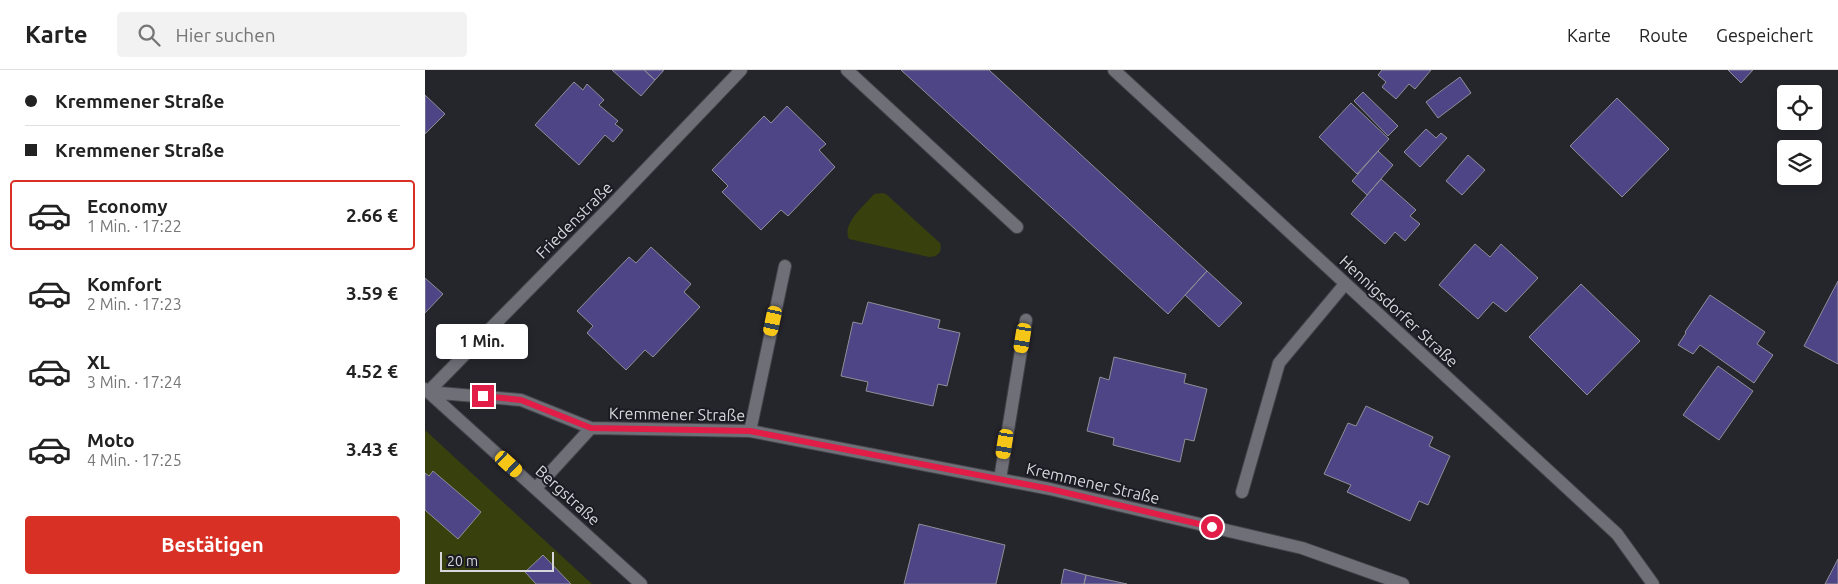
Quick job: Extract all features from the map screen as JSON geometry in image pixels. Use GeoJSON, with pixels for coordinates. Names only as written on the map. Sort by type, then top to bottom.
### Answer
{"type":"FeatureCollection","features":[{"type":"Feature","properties":{"kind":"street","name":"Friedenstraße"},"geometry":{"type":"LineString","coordinates":[[426,392],[610,207],[741,70]]}},
{"type":"Feature","properties":{"kind":"street"},"geometry":{"type":"LineString","coordinates":[[847,70],[1017,227]]}},
{"type":"Feature","properties":{"kind":"street","name":"Hennigsdorfer Straße"},"geometry":{"type":"LineString","coordinates":[[1114,70],[1617,534],[1653,584]]}},
{"type":"Feature","properties":{"kind":"street"},"geometry":{"type":"LineString","coordinates":[[750,431],[785,266]]}},
{"type":"Feature","properties":{"kind":"street"},"geometry":{"type":"LineString","coordinates":[[1242,492],[1279,363],[1345,284]]}},
{"type":"Feature","properties":{"kind":"street"},"geometry":{"type":"LineString","coordinates":[[999,479],[1026,320]]}},
{"type":"Feature","properties":{"kind":"street","name":"Kremmener Straße"},"geometry":{"type":"LineString","coordinates":[[426,392],[521,400],[591,428],[750,431],[999,479],[1303,548],[1403,584]]}},
{"type":"Feature","properties":{"kind":"street","name":"Bergstraße"},"geometry":{"type":"LineString","coordinates":[[426,392],[536,488],[641,584]]}},
{"type":"Feature","properties":{"kind":"street","name":"Kremmener Straße"},"geometry":{"type":"LineString","coordinates":[[536,488],[591,428]]}},
{"type":"Feature","properties":{"kind":"green space"},"geometry":{"type":"Polygon","coordinates":[[[874,194],[886,194],[940,243],[941,249],[939,253],[929,257],[849,239],[848,227],[855,215],[874,194]]]}},
{"type":"Feature","properties":{"kind":"green space"},"geometry":{"type":"Polygon","coordinates":[[[425,430],[592,584],[425,584],[425,430]]]}},
{"type":"Feature","properties":{"kind":"building"},"geometry":{"type":"Polygon","coordinates":[[[612,70],[644,70],[655,80],[641,96],[612,70]]]}},
{"type":"Feature","properties":{"kind":"building"},"geometry":{"type":"Polygon","coordinates":[[[644,70],[664,70],[655,80],[644,70]]]}},
{"type":"Feature","properties":{"kind":"building"},"geometry":{"type":"Polygon","coordinates":[[[901,70],[989,70],[1207,271],[1168,314],[901,70]]]}},
{"type":"Feature","properties":{"kind":"building"},"geometry":{"type":"Polygon","coordinates":[[[1382,70],[1431,70],[1415,89],[1409,84],[1396,99],[1382,87],[1386,82],[1378,75],[1382,70]]]}},
{"type":"Feature","properties":{"kind":"building"},"geometry":{"type":"Polygon","coordinates":[[[1728,70],[1753,70],[1741,83],[1728,70]]]}},
{"type":"Feature","properties":{"kind":"building"},"geometry":{"type":"Polygon","coordinates":[[[1460,77],[1471,93],[1438,118],[1426,102],[1460,77]]]}},
{"type":"Feature","properties":{"kind":"building"},"geometry":{"type":"Polygon","coordinates":[[[574,82],[583,90],[587,84],[604,100],[599,105],[618,121],[615,124],[623,130],[613,142],[605,135],[579,165],[535,125],[574,82]]]}},
{"type":"Feature","properties":{"kind":"building"},"geometry":{"type":"Polygon","coordinates":[[[1363,92],[1398,126],[1388,136],[1354,101],[1363,92]]]}},
{"type":"Feature","properties":{"kind":"building"},"geometry":{"type":"Polygon","coordinates":[[[425,95],[445,114],[425,134],[425,95]]]}},
{"type":"Feature","properties":{"kind":"building"},"geometry":{"type":"Polygon","coordinates":[[[1617,98],[1669,149],[1622,197],[1570,146],[1617,98]]]}},
{"type":"Feature","properties":{"kind":"building"},"geometry":{"type":"Polygon","coordinates":[[[1351,103],[1389,139],[1357,174],[1319,137],[1351,103]]]}},
{"type":"Feature","properties":{"kind":"building"},"geometry":{"type":"Polygon","coordinates":[[[787,106],[826,144],[819,150],[835,167],[788,216],[781,210],[761,230],[722,192],[728,186],[712,170],[764,116],[771,123],[787,106]]]}},
{"type":"Feature","properties":{"kind":"building"},"geometry":{"type":"Polygon","coordinates":[[[1426,129],[1436,138],[1441,133],[1447,138],[1420,167],[1404,152],[1426,129]]]}},
{"type":"Feature","properties":{"kind":"building"},"geometry":{"type":"Polygon","coordinates":[[[1378,151],[1393,165],[1367,195],[1352,181],[1378,151]]]}},
{"type":"Feature","properties":{"kind":"building"},"geometry":{"type":"Polygon","coordinates":[[[1468,155],[1485,170],[1462,195],[1446,181],[1468,155]]]}},
{"type":"Feature","properties":{"kind":"building"},"geometry":{"type":"Polygon","coordinates":[[[1381,179],[1416,210],[1410,216],[1420,224],[1405,241],[1395,232],[1385,244],[1351,214],[1381,179]]]}},
{"type":"Feature","properties":{"kind":"building"},"geometry":{"type":"Polygon","coordinates":[[[1475,244],[1490,257],[1501,244],[1538,278],[1506,312],[1493,302],[1478,319],[1439,285],[1475,244]]]}},
{"type":"Feature","properties":{"kind":"building"},"geometry":{"type":"Polygon","coordinates":[[[651,247],[691,284],[684,292],[700,307],[653,357],[645,350],[626,370],[587,333],[593,326],[577,311],[629,257],[636,263],[651,247]]]}},
{"type":"Feature","properties":{"kind":"building"},"geometry":{"type":"Polygon","coordinates":[[[1207,271],[1242,303],[1219,327],[1185,295],[1207,271]]]}},
{"type":"Feature","properties":{"kind":"building"},"geometry":{"type":"Polygon","coordinates":[[[425,278],[443,294],[425,313],[425,278]]]}},
{"type":"Feature","properties":{"kind":"building"},"geometry":{"type":"Polygon","coordinates":[[[1838,281],[1838,364],[1804,346],[1838,281]]]}},
{"type":"Feature","properties":{"kind":"building"},"geometry":{"type":"Polygon","coordinates":[[[1581,284],[1640,341],[1587,395],[1529,337],[1581,284]]]}},
{"type":"Feature","properties":{"kind":"building"},"geometry":{"type":"Polygon","coordinates":[[[1710,295],[1765,332],[1757,344],[1773,355],[1754,383],[1700,345],[1693,354],[1678,345],[1710,295]]]}},
{"type":"Feature","properties":{"kind":"building"},"geometry":{"type":"Polygon","coordinates":[[[868,302],[940,320],[938,328],[960,333],[947,386],[938,384],[933,406],[866,391],[868,382],[841,376],[853,322],[862,324],[868,302]]]}},
{"type":"Feature","properties":{"kind":"building"},"geometry":{"type":"Polygon","coordinates":[[[1114,357],[1186,374],[1184,383],[1207,389],[1194,441],[1185,439],[1180,462],[1113,445],[1114,438],[1087,431],[1100,377],[1109,380],[1114,357]]]}},
{"type":"Feature","properties":{"kind":"building"},"geometry":{"type":"Polygon","coordinates":[[[1718,366],[1753,391],[1719,440],[1683,415],[1718,366]]]}},
{"type":"Feature","properties":{"kind":"building"},"geometry":{"type":"Polygon","coordinates":[[[1366,406],[1433,437],[1429,446],[1450,456],[1428,505],[1419,501],[1410,521],[1347,492],[1351,485],[1324,474],[1348,423],[1356,426],[1366,406]]]}},
{"type":"Feature","properties":{"kind":"building"},"geometry":{"type":"Polygon","coordinates":[[[433,471],[481,512],[458,539],[425,510],[425,473],[429,476],[433,471]]]}},
{"type":"Feature","properties":{"kind":"building"},"geometry":{"type":"Polygon","coordinates":[[[919,524],[1005,545],[996,584],[904,584],[919,524]]]}},
{"type":"Feature","properties":{"kind":"building"},"geometry":{"type":"Polygon","coordinates":[[[543,555],[571,584],[536,584],[525,572],[543,555]]]}},
{"type":"Feature","properties":{"kind":"building"},"geometry":{"type":"Polygon","coordinates":[[[1838,559],[1838,584],[1825,584],[1838,559]]]}},
{"type":"Feature","properties":{"kind":"building"},"geometry":{"type":"Polygon","coordinates":[[[1064,569],[1086,575],[1084,584],[1061,584],[1064,569]]]}},
{"type":"Feature","properties":{"kind":"building"},"geometry":{"type":"Polygon","coordinates":[[[1086,575],[1127,584],[1084,584],[1086,575]]]}},
{"type":"Feature","properties":{"kind":"route"},"geometry":{"type":"LineString","coordinates":[[483,396],[521,400],[591,428],[750,431],[1050,489],[1212,527]]}}]}
